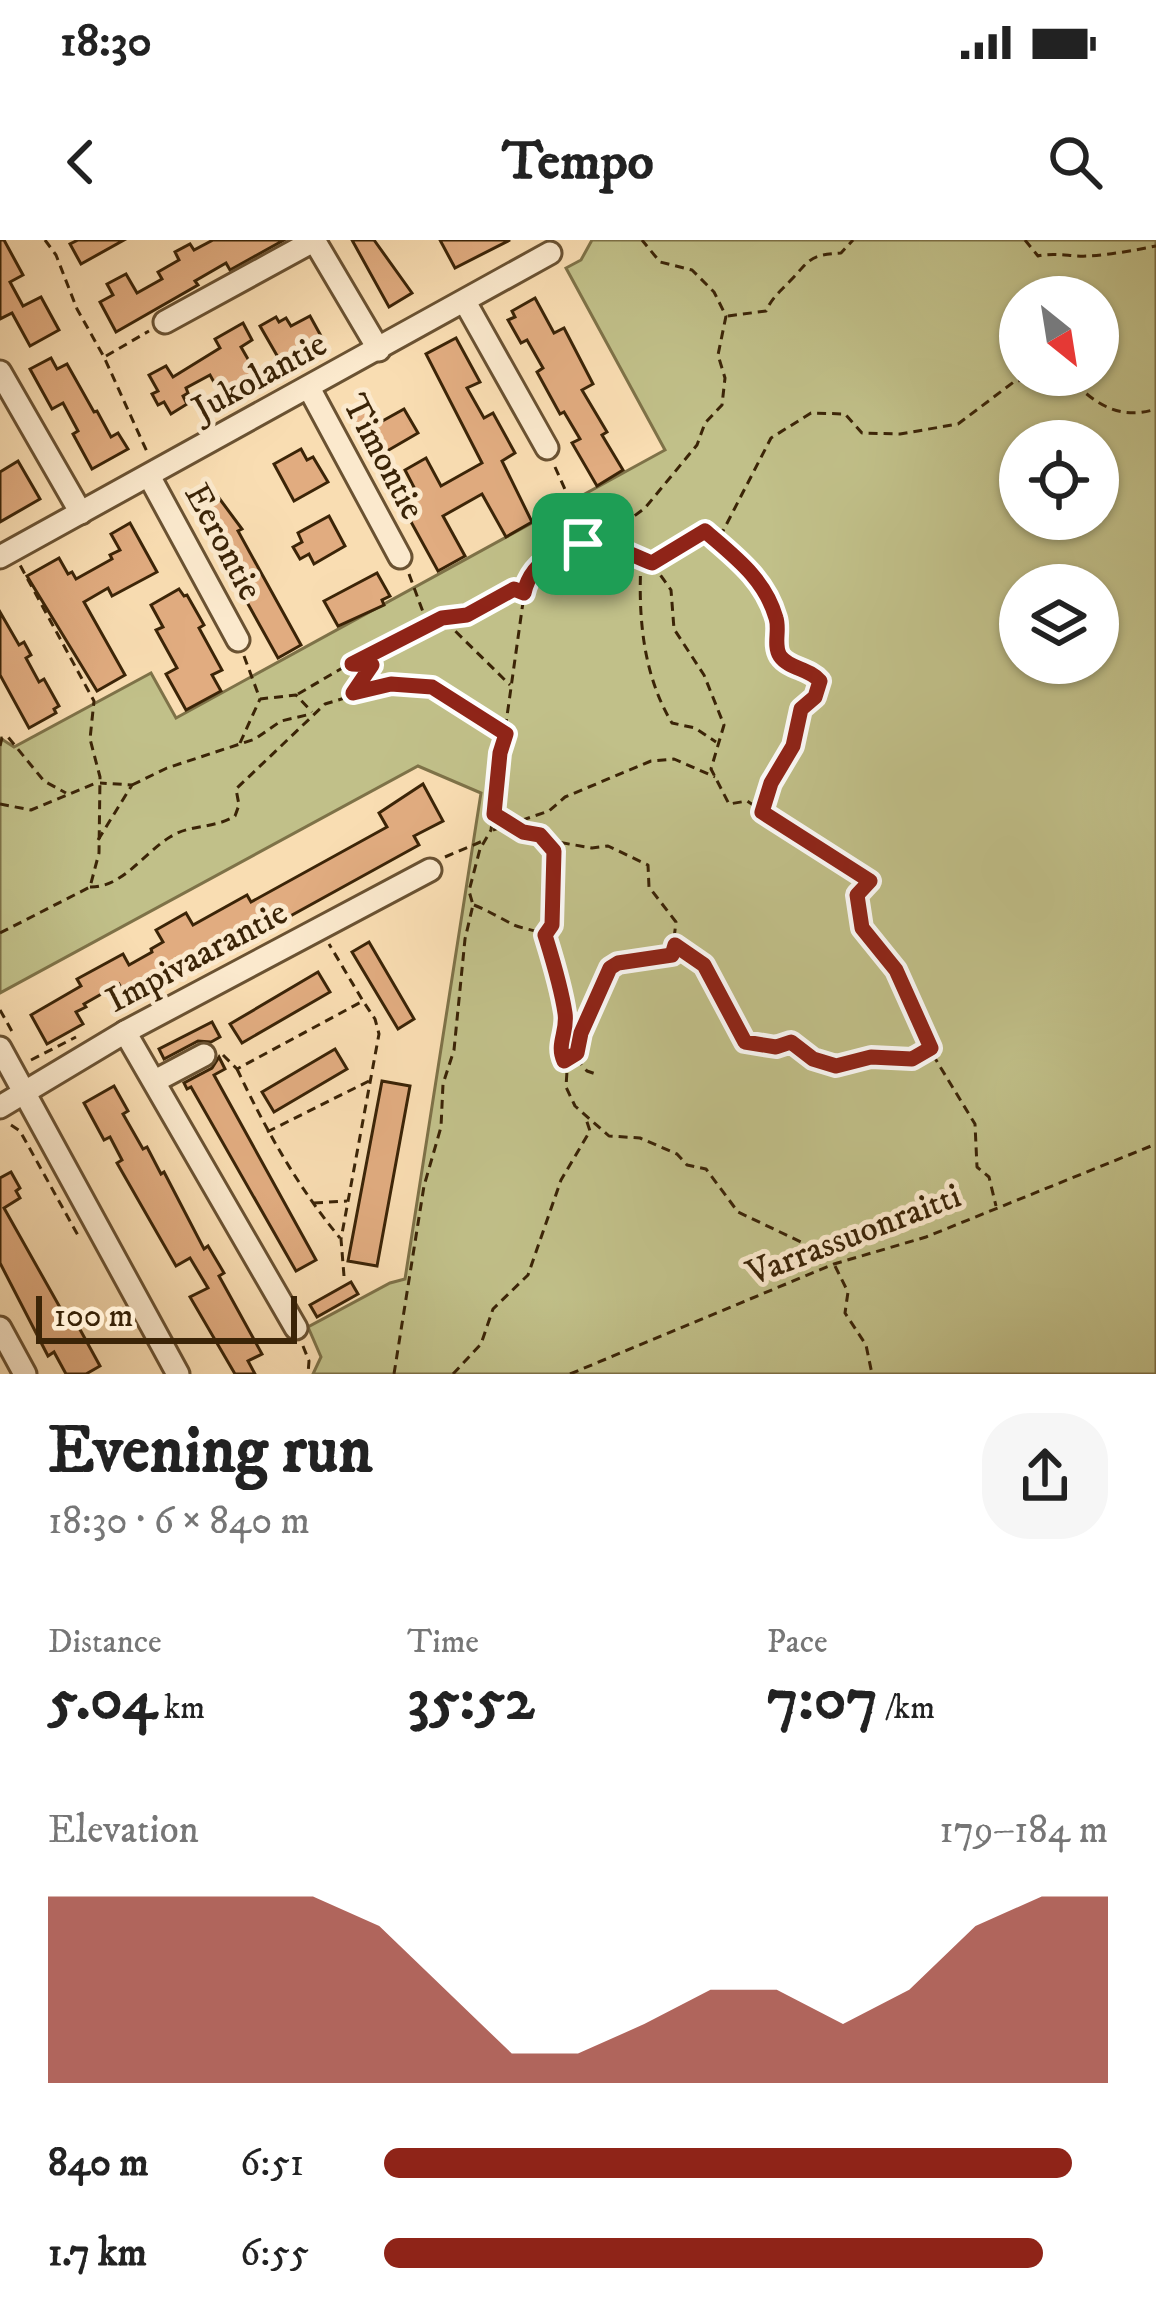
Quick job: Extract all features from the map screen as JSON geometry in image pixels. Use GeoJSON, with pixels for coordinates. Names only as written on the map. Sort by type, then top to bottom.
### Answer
{"type":"FeatureCollection","features":[{"type":"Feature","properties":{"kind":"street"},"geometry":{"type":"LineString","coordinates":[[165,322],[315,240],[380,350]]}},
{"type":"Feature","properties":{"kind":"street","name":"Jukolantie"},"geometry":{"type":"LineString","coordinates":[[6,554],[150,468],[465,302],[539,251]]}},
{"type":"Feature","properties":{"kind":"street"},"geometry":{"type":"LineString","coordinates":[[465,302],[547,448]]}},
{"type":"Feature","properties":{"kind":"street"},"geometry":{"type":"LineString","coordinates":[[0,372],[81,513]]}},
{"type":"Feature","properties":{"kind":"street","name":"Timontie"},"geometry":{"type":"LineString","coordinates":[[309,388],[400,556]]}},
{"type":"Feature","properties":{"kind":"street","name":"Eerontie"},"geometry":{"type":"LineString","coordinates":[[150,468],[238,640]]}},
{"type":"Feature","properties":{"kind":"street","name":"Impivaarantie"},"geometry":{"type":"LineString","coordinates":[[3,1114],[25,1094],[125,1032],[430,870]]}},
{"type":"Feature","properties":{"kind":"street"},"geometry":{"type":"LineString","coordinates":[[125,1032],[296,1328]]}},
{"type":"Feature","properties":{"kind":"street"},"geometry":{"type":"LineString","coordinates":[[0,1048],[178,1374]]}},
{"type":"Feature","properties":{"kind":"street"},"geometry":{"type":"LineString","coordinates":[[154,1081],[205,1054]]}},
{"type":"Feature","properties":{"kind":"street"},"geometry":{"type":"LineString","coordinates":[[0,1328],[25,1374]]}},
{"type":"Feature","properties":{"kind":"path"},"geometry":{"type":"LineString","coordinates":[[44,240],[56,255],[77,309],[104,357],[150,468]]}},
{"type":"Feature","properties":{"kind":"path"},"geometry":{"type":"LineString","coordinates":[[607,546],[623,537],[629,520],[680,466],[722,404],[725,378],[718,356],[726,316],[714,292],[695,272],[660,262],[642,240]]}},
{"type":"Feature","properties":{"kind":"path"},"geometry":{"type":"LineString","coordinates":[[726,316],[766,311],[801,264],[817,255],[841,254],[853,240]]}},
{"type":"Feature","properties":{"kind":"path"},"geometry":{"type":"LineString","coordinates":[[1025,240],[1038,256],[1137,253],[1156,245]]}},
{"type":"Feature","properties":{"kind":"path"},"geometry":{"type":"LineString","coordinates":[[104,357],[165,322]]}},
{"type":"Feature","properties":{"kind":"path"},"geometry":{"type":"LineString","coordinates":[[652,563],[705,531],[722,531],[771,438],[811,413],[845,414],[862,433],[900,434],[958,424],[1015,381],[1070,376],[1094,404],[1138,415],[1156,409]]}},
{"type":"Feature","properties":{"kind":"path"},"geometry":{"type":"LineString","coordinates":[[547,448],[580,524],[583,544]]}},
{"type":"Feature","properties":{"kind":"path"},"geometry":{"type":"LineString","coordinates":[[705,531],[766,589],[776,618],[778,652],[786,662],[820,681],[815,697],[801,709],[793,746],[771,783],[762,812]]}},
{"type":"Feature","properties":{"kind":"path"},"geometry":{"type":"LineString","coordinates":[[394,1374],[424,1186],[441,1127],[443,1084],[454,1050],[473,905],[469,891],[494,814],[526,580],[540,560],[583,544],[607,546],[652,563],[671,590],[674,629],[704,676],[724,725],[711,769],[729,804],[747,801],[870,881],[857,895],[862,928],[896,970],[931,1048],[975,1124],[977,1167],[989,1178],[996,1206]]}},
{"type":"Feature","properties":{"kind":"path"},"geometry":{"type":"LineString","coordinates":[[6,554],[94,701],[90,739],[99,783],[98,869],[90,887]]}},
{"type":"Feature","properties":{"kind":"path"},"geometry":{"type":"LineString","coordinates":[[400,556],[423,612],[433,619],[467,615],[514,589],[524,593]]}},
{"type":"Feature","properties":{"kind":"path"},"geometry":{"type":"LineString","coordinates":[[641,559],[641,635],[654,694],[672,724],[695,728],[716,742]]}},
{"type":"Feature","properties":{"kind":"path"},"geometry":{"type":"LineString","coordinates":[[260,699],[296,695],[442,618]]}},
{"type":"Feature","properties":{"kind":"path"},"geometry":{"type":"LineString","coordinates":[[442,618],[511,687]]}},
{"type":"Feature","properties":{"kind":"path"},"geometry":{"type":"LineString","coordinates":[[238,640],[260,699],[239,745]]}},
{"type":"Feature","properties":{"kind":"path"},"geometry":{"type":"LineString","coordinates":[[352,664],[372,665],[353,693]]}},
{"type":"Feature","properties":{"kind":"path"},"geometry":{"type":"LineString","coordinates":[[0,933],[90,887],[112,883],[182,830],[212,827],[235,816],[236,789],[325,704],[391,684],[432,687],[506,734]]}},
{"type":"Feature","properties":{"kind":"path"},"geometry":{"type":"LineString","coordinates":[[296,695],[313,713]]}},
{"type":"Feature","properties":{"kind":"path"},"geometry":{"type":"LineString","coordinates":[[0,804],[31,810],[99,783],[132,785],[167,768],[239,745],[281,721],[313,713]]}},
{"type":"Feature","properties":{"kind":"path"},"geometry":{"type":"LineString","coordinates":[[0,746],[2,738],[8,737],[44,781],[68,793]]}},
{"type":"Feature","properties":{"kind":"path"},"geometry":{"type":"LineString","coordinates":[[491,830],[549,811],[565,797],[651,761],[674,759],[715,777]]}},
{"type":"Feature","properties":{"kind":"path"},"geometry":{"type":"LineString","coordinates":[[98,842],[132,785]]}},
{"type":"Feature","properties":{"kind":"path"},"geometry":{"type":"LineString","coordinates":[[494,814],[544,840],[608,846],[648,865],[649,887],[676,922],[672,955],[610,968],[575,1056]]}},
{"type":"Feature","properties":{"kind":"path"},"geometry":{"type":"LineString","coordinates":[[430,870],[446,856],[489,838]]}},
{"type":"Feature","properties":{"kind":"path"},"geometry":{"type":"LineString","coordinates":[[544,840],[554,851],[552,925],[545,935]]}},
{"type":"Feature","properties":{"kind":"path"},"geometry":{"type":"LineString","coordinates":[[473,905],[518,928],[545,935],[556,962],[566,1017],[560,1050],[566,1087],[586,1117],[609,1136],[640,1138],[677,1154],[687,1165],[706,1169],[738,1212],[801,1242],[826,1268]]}},
{"type":"Feature","properties":{"kind":"path"},"geometry":{"type":"LineString","coordinates":[[319,929],[375,1018],[379,1034],[341,1239],[344,1276]]}},
{"type":"Feature","properties":{"kind":"path"},"geometry":{"type":"LineString","coordinates":[[675,945],[704,965],[745,1042],[776,1047],[791,1042],[813,1059],[836,1066],[871,1057],[912,1059],[931,1048]]}},
{"type":"Feature","properties":{"kind":"path"},"geometry":{"type":"LineString","coordinates":[[237,1069],[363,1000]]}},
{"type":"Feature","properties":{"kind":"path"},"geometry":{"type":"LineString","coordinates":[[205,1054],[220,1052],[237,1069],[267,1132],[311,1204],[341,1239]]}},
{"type":"Feature","properties":{"kind":"path"},"geometry":{"type":"LineString","coordinates":[[564,1061],[575,1056]]}},
{"type":"Feature","properties":{"kind":"path"},"geometry":{"type":"LineString","coordinates":[[575,1056],[587,1071],[598,1075]]}},
{"type":"Feature","properties":{"kind":"path"},"geometry":{"type":"LineString","coordinates":[[267,1132],[371,1080]]}},
{"type":"Feature","properties":{"kind":"path"},"geometry":{"type":"LineString","coordinates":[[3,1114],[20,1131],[76,1234],[89,1249]]}},
{"type":"Feature","properties":{"kind":"path"},"geometry":{"type":"LineString","coordinates":[[452,1374],[481,1344],[493,1310],[528,1275],[561,1180],[590,1131],[586,1117]]}},
{"type":"Feature","properties":{"kind":"path","name":"Varrassuonraitti"},"geometry":{"type":"LineString","coordinates":[[570,1374],[834,1264],[926,1237],[1156,1144]]}},
{"type":"Feature","properties":{"kind":"path"},"geometry":{"type":"LineString","coordinates":[[311,1204],[349,1200]]}},
{"type":"Feature","properties":{"kind":"path"},"geometry":{"type":"LineString","coordinates":[[834,1264],[848,1292],[845,1313],[866,1345],[872,1374]]}},
{"type":"Feature","properties":{"kind":"path"},"geometry":{"type":"LineString","coordinates":[[296,1328],[309,1361],[308,1374]]}},
{"type":"Feature","properties":{"kind":"shaded area"},"geometry":{"type":"Polygon","coordinates":[[[592,240],[1156,240],[1156,1374],[313,1374],[321,1357],[308,1327],[405,1279],[481,793],[418,766],[0,993],[0,738],[14,747],[151,673],[176,718],[665,450],[566,268],[581,260],[592,240]]]}},
{"type":"Feature","properties":{"kind":"building"},"geometry":{"type":"Polygon","coordinates":[[[0,240],[23,275],[10,282],[23,306],[41,297],[59,330],[30,346],[12,313],[0,319],[0,240]]]}},
{"type":"Feature","properties":{"kind":"building"},"geometry":{"type":"Polygon","coordinates":[[[124,240],[81,264],[70,244],[124,240]]]}},
{"type":"Feature","properties":{"kind":"building"},"geometry":{"type":"Polygon","coordinates":[[[213,240],[284,240],[230,270],[226,263],[195,281],[198,285],[116,332],[100,302],[113,295],[107,284],[126,274],[137,293],[162,279],[158,272],[179,260],[175,252],[190,244],[194,250],[213,240]]]}},
{"type":"Feature","properties":{"kind":"building"},"geometry":{"type":"Polygon","coordinates":[[[352,240],[374,240],[412,293],[389,307],[352,240]]]}},
{"type":"Feature","properties":{"kind":"building"},"geometry":{"type":"Polygon","coordinates":[[[440,240],[510,240],[455,268],[440,240]]]}},
{"type":"Feature","properties":{"kind":"building"},"geometry":{"type":"Polygon","coordinates":[[[535,298],[554,333],[564,328],[593,384],[582,390],[623,470],[597,486],[572,443],[580,439],[537,372],[543,368],[508,320],[515,317],[512,311],[535,298]]]}},
{"type":"Feature","properties":{"kind":"building"},"geometry":{"type":"Polygon","coordinates":[[[310,316],[321,336],[279,359],[260,326],[276,317],[279,322],[286,318],[291,326],[310,316]]]}},
{"type":"Feature","properties":{"kind":"building"},"geometry":{"type":"Polygon","coordinates":[[[243,323],[252,340],[241,347],[256,373],[220,393],[210,375],[186,388],[187,404],[171,414],[164,402],[158,405],[152,394],[158,391],[149,375],[166,366],[173,377],[220,348],[215,339],[243,323]]]}},
{"type":"Feature","properties":{"kind":"building"},"geometry":{"type":"Polygon","coordinates":[[[456,338],[480,382],[467,388],[484,418],[493,413],[515,453],[502,461],[532,522],[506,537],[482,494],[443,516],[465,556],[438,571],[399,500],[416,491],[405,470],[426,458],[441,486],[482,463],[426,354],[456,338]]]}},
{"type":"Feature","properties":{"kind":"building"},"geometry":{"type":"Polygon","coordinates":[[[51,358],[57,369],[67,364],[111,437],[118,433],[128,449],[92,469],[63,403],[52,409],[30,369],[51,358]]]}},
{"type":"Feature","properties":{"kind":"building"},"geometry":{"type":"Polygon","coordinates":[[[365,403],[377,424],[404,409],[418,433],[375,458],[349,412],[365,403]]]}},
{"type":"Feature","properties":{"kind":"building"},"geometry":{"type":"Polygon","coordinates":[[[301,449],[307,460],[313,457],[328,482],[294,501],[274,464],[301,449]]]}},
{"type":"Feature","properties":{"kind":"building"},"geometry":{"type":"Polygon","coordinates":[[[18,461],[40,499],[0,522],[0,472],[18,461]]]}},
{"type":"Feature","properties":{"kind":"building"},"geometry":{"type":"Polygon","coordinates":[[[216,494],[242,529],[238,531],[301,645],[278,658],[194,507],[216,494]]]}},
{"type":"Feature","properties":{"kind":"building"},"geometry":{"type":"Polygon","coordinates":[[[329,516],[345,546],[314,564],[309,554],[300,559],[293,547],[302,542],[298,533],[329,516]]]}},
{"type":"Feature","properties":{"kind":"building"},"geometry":{"type":"Polygon","coordinates":[[[130,523],[157,572],[112,596],[108,588],[84,602],[125,675],[97,691],[27,576],[59,558],[76,579],[112,559],[110,555],[120,550],[111,534],[130,523]]]}},
{"type":"Feature","properties":{"kind":"building"},"geometry":{"type":"Polygon","coordinates":[[[377,573],[390,596],[382,600],[384,605],[338,626],[324,601],[377,573]]]}},
{"type":"Feature","properties":{"kind":"building"},"geometry":{"type":"Polygon","coordinates":[[[179,589],[204,625],[199,628],[222,670],[212,675],[221,691],[186,710],[166,674],[177,668],[156,630],[163,627],[151,605],[179,589]]]}},
{"type":"Feature","properties":{"kind":"building"},"geometry":{"type":"Polygon","coordinates":[[[0,612],[19,645],[24,642],[31,655],[26,658],[39,682],[44,679],[59,706],[56,713],[29,728],[0,675],[0,612]]]}},
{"type":"Feature","properties":{"kind":"building"},"geometry":{"type":"Polygon","coordinates":[[[423,784],[443,821],[414,836],[419,845],[283,920],[278,912],[127,998],[119,984],[76,1012],[83,1024],[47,1044],[31,1015],[81,986],[77,979],[123,954],[129,965],[152,952],[163,942],[156,930],[186,913],[193,925],[247,895],[251,902],[387,827],[379,813],[423,784]]]}},
{"type":"Feature","properties":{"kind":"building"},"geometry":{"type":"Polygon","coordinates":[[[369,942],[414,1019],[398,1029],[352,952],[369,942]]]}},
{"type":"Feature","properties":{"kind":"building"},"geometry":{"type":"Polygon","coordinates":[[[318,972],[330,992],[242,1043],[230,1024],[318,972]]]}},
{"type":"Feature","properties":{"kind":"building"},"geometry":{"type":"Polygon","coordinates":[[[212,1022],[220,1037],[198,1041],[164,1059],[159,1049],[212,1022]]]}},
{"type":"Feature","properties":{"kind":"building"},"geometry":{"type":"Polygon","coordinates":[[[335,1049],[347,1069],[274,1112],[262,1092],[335,1049]]]}},
{"type":"Feature","properties":{"kind":"building"},"geometry":{"type":"Polygon","coordinates":[[[219,1057],[225,1069],[214,1075],[316,1260],[296,1271],[191,1087],[187,1089],[184,1083],[212,1068],[219,1057]]]}},
{"type":"Feature","properties":{"kind":"building"},"geometry":{"type":"Polygon","coordinates":[[[382,1081],[410,1086],[377,1266],[348,1261],[382,1081]]]}},
{"type":"Feature","properties":{"kind":"building"},"geometry":{"type":"Polygon","coordinates":[[[114,1086],[143,1149],[147,1147],[161,1174],[164,1172],[204,1249],[208,1246],[224,1273],[219,1276],[262,1354],[248,1361],[255,1374],[235,1374],[190,1297],[208,1288],[190,1258],[176,1266],[117,1163],[122,1160],[110,1137],[104,1140],[84,1103],[114,1086]]]}},
{"type":"Feature","properties":{"kind":"building"},"geometry":{"type":"Polygon","coordinates":[[[11,1172],[20,1198],[4,1208],[71,1327],[77,1324],[100,1366],[86,1374],[66,1374],[54,1352],[48,1356],[0,1263],[0,1178],[11,1172]]]}},
{"type":"Feature","properties":{"kind":"building"},"geometry":{"type":"Polygon","coordinates":[[[351,1282],[358,1294],[317,1317],[310,1305],[351,1282]]]}},
{"type":"Feature","properties":{"kind":"route"},"geometry":{"type":"LineString","coordinates":[[705,531],[766,589],[776,618],[778,652],[786,662],[820,681],[815,697],[801,709],[793,746],[771,783],[762,812],[870,881],[857,895],[862,928],[896,970],[931,1048],[912,1059],[871,1057],[836,1066],[813,1059],[791,1042],[776,1047],[745,1042],[704,965],[675,945],[672,955],[610,968],[577,1053],[564,1061],[560,1054],[566,1033],[562,990],[545,935],[552,925],[554,851],[540,835],[523,832],[494,814],[506,734],[432,687],[391,684],[353,693],[372,665],[352,664],[442,618],[460,618],[514,589],[524,593],[526,580],[540,560],[583,544],[607,546],[652,563],[705,531]]}}]}
